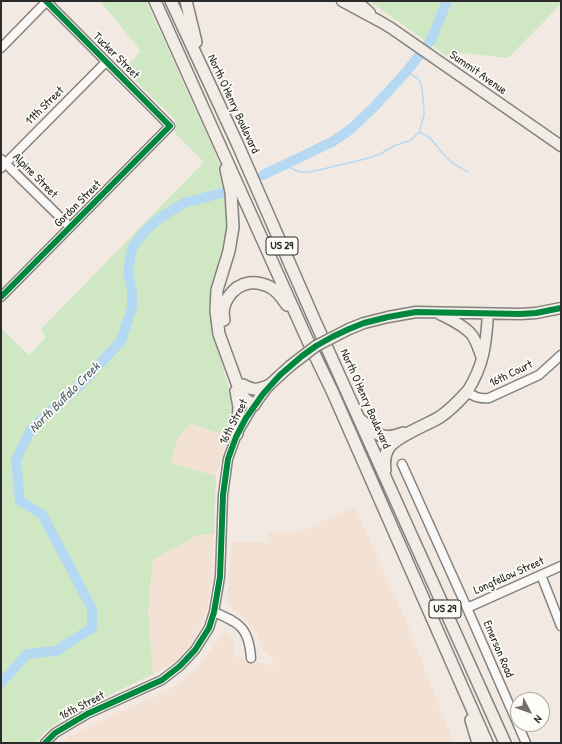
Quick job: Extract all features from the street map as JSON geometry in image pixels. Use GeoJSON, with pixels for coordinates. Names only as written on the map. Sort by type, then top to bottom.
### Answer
{"type":"FeatureCollection","features":[{"type":"Feature","properties":{"kind":"highway","name":"US 29"},"geometry":{"type":"LineString","coordinates":[[155,1],[307,339],[333,393],[488,743]]}},
{"type":"Feature","properties":{"kind":"highway","name":"North O'Henry Boulevard"},"geometry":{"type":"LineString","coordinates":[[171,1],[205,73],[505,743]]}},
{"type":"Feature","properties":{"kind":"highway"},"geometry":{"type":"LineString","coordinates":[[186,1],[188,14],[205,73]]}},
{"type":"Feature","properties":{"kind":"highway"},"geometry":{"type":"LineString","coordinates":[[221,146],[231,192],[233,227],[229,251],[217,290],[216,311],[219,334],[239,382],[254,405]]}},
{"type":"Feature","properties":{"kind":"highway"},"geometry":{"type":"LineString","coordinates":[[237,434],[239,382],[223,318],[223,308],[228,297],[242,286],[250,283],[260,283],[271,288],[280,295],[307,339]]}},
{"type":"Feature","properties":{"kind":"highway"},"geometry":{"type":"LineString","coordinates":[[239,382],[254,390],[268,386]]}},
{"type":"Feature","properties":{"kind":"highway"},"geometry":{"type":"LineString","coordinates":[[385,475],[384,458],[388,448],[396,441],[441,416],[467,392]]}},
{"type":"Feature","properties":{"kind":"highway"},"geometry":{"type":"LineString","coordinates":[[359,418],[373,431],[382,436],[393,437],[423,426]]}},
{"type":"Feature","properties":{"kind":"highway"},"geometry":{"type":"LineString","coordinates":[[448,655],[478,743]]}},
{"type":"Feature","properties":{"kind":"main road","name":"Summit Avenue"},"geometry":{"type":"LineString","coordinates":[[342,1],[381,22],[561,146]]}},
{"type":"Feature","properties":{"kind":"main road","name":"Summit Avenue"},"geometry":{"type":"LineString","coordinates":[[358,1],[381,22]]}},
{"type":"Feature","properties":{"kind":"main road","name":"16th Street"},"geometry":{"type":"LineString","coordinates":[[254,405],[268,386],[290,366],[316,346],[364,323],[416,312],[520,314],[536,313],[561,308]]}},
{"type":"Feature","properties":{"kind":"main road"},"geometry":{"type":"LineString","coordinates":[[436,312],[472,335],[482,359]]}},
{"type":"Feature","properties":{"kind":"main road"},"geometry":{"type":"LineString","coordinates":[[467,392],[473,383],[482,359],[485,346],[488,314]]}},
{"type":"Feature","properties":{"kind":"street"},"geometry":{"type":"LineString","coordinates":[[1,48],[46,1]]}},
{"type":"Feature","properties":{"kind":"street","name":"Tucker Street"},"geometry":{"type":"LineString","coordinates":[[46,1],[170,126]]}},
{"type":"Feature","properties":{"kind":"street","name":"11th Street"},"geometry":{"type":"LineString","coordinates":[[2,164],[106,62]]}},
{"type":"Feature","properties":{"kind":"street","name":"Gordon Street"},"geometry":{"type":"LineString","coordinates":[[1,297],[170,126]]}},
{"type":"Feature","properties":{"kind":"street","name":"Alpine Street"},"geometry":{"type":"LineString","coordinates":[[2,164],[70,227]]}},
{"type":"Feature","properties":{"kind":"street","name":"16th Court"},"geometry":{"type":"LineString","coordinates":[[467,392],[482,399],[488,398],[539,375],[561,355]]}},
{"type":"Feature","properties":{"kind":"street","name":"16th Street"},"geometry":{"type":"LineString","coordinates":[[45,743],[55,733],[87,714],[162,680],[180,666],[195,650],[209,628],[214,612],[220,577],[223,495],[228,459],[237,434],[254,405]]}},
{"type":"Feature","properties":{"kind":"street"},"geometry":{"type":"LineString","coordinates":[[402,464],[467,608]]}},
{"type":"Feature","properties":{"kind":"street","name":"Longfellow Street"},"geometry":{"type":"LineString","coordinates":[[467,608],[561,566]]}},
{"type":"Feature","properties":{"kind":"street"},"geometry":{"type":"LineString","coordinates":[[541,575],[561,626]]}},
{"type":"Feature","properties":{"kind":"street","name":"Emerson Road"},"geometry":{"type":"LineString","coordinates":[[467,608],[526,743]]}},
{"type":"Feature","properties":{"kind":"street"},"geometry":{"type":"LineString","coordinates":[[214,612],[231,619],[242,628],[247,636],[251,658]]}},
{"type":"Feature","properties":{"kind":"shaded area"},"geometry":{"type":"Polygon","coordinates":[[[191,424],[228,436],[216,476],[171,463],[178,437],[191,424]]]}},
{"type":"Feature","properties":{"kind":"shaded area"},"geometry":{"type":"Polygon","coordinates":[[[355,507],[409,628],[454,743],[61,743],[68,737],[166,691],[181,682],[198,666],[214,646],[220,635],[225,633],[232,638],[235,656],[273,666],[272,660],[260,646],[258,637],[248,622],[231,608],[227,601],[231,543],[238,541],[269,543],[268,532],[295,533],[355,507]]]}},
{"type":"Feature","properties":{"kind":"shaded area"},"geometry":{"type":"Polygon","coordinates":[[[214,534],[211,588],[208,607],[201,626],[191,643],[179,658],[166,668],[153,674],[148,611],[153,560],[198,535],[214,534]]]}},
{"type":"Feature","properties":{"kind":"green space"},"geometry":{"type":"Polygon","coordinates":[[[100,1],[146,1],[215,152],[224,179],[228,206],[228,231],[213,279],[209,305],[214,338],[235,410],[234,421],[228,436],[191,424],[178,437],[171,463],[216,476],[214,534],[198,535],[153,560],[148,611],[153,674],[65,717],[46,731],[36,743],[1,743],[1,328],[29,355],[46,337],[41,329],[204,162],[174,132],[176,125],[175,120],[124,69],[141,51],[100,1]]]}},
{"type":"Feature","properties":{"kind":"green space"},"geometry":{"type":"Polygon","coordinates":[[[369,1],[561,1],[561,4],[508,58],[451,52],[447,56],[369,1]]]}},
{"type":"Feature","properties":{"kind":"waterway","name":"North Buffalo Creek"},"geometry":{"type":"LineString","coordinates":[[263,175],[332,142],[351,129],[375,106],[407,71],[431,40],[447,1]]}},
{"type":"Feature","properties":{"kind":"waterway"},"geometry":{"type":"LineString","coordinates":[[284,165],[300,172],[319,170],[369,158],[411,140],[419,132],[424,116],[424,110],[422,88],[419,80],[407,71]]}},
{"type":"Feature","properties":{"kind":"waterway"},"geometry":{"type":"LineString","coordinates":[[419,132],[431,139],[449,160],[468,172]]}},
{"type":"Feature","properties":{"kind":"waterway","name":"North Buffalo Creek"},"geometry":{"type":"LineString","coordinates":[[1,683],[27,654],[56,651],[92,628],[92,609],[42,514],[20,501],[16,460],[31,429],[81,384],[121,341],[132,307],[132,291],[128,273],[132,248],[144,232],[160,218],[184,203],[225,192]]}},
{"type":"Feature","properties":{"kind":"cycle path"},"geometry":{"type":"LineString","coordinates":[[1,297],[170,126],[46,1]]}},
{"type":"Feature","properties":{"kind":"cycle path"},"geometry":{"type":"LineString","coordinates":[[45,743],[55,733],[87,714],[162,680],[180,666],[195,650],[209,628],[214,612],[220,577],[223,495],[228,459],[236,437],[246,418],[263,394],[280,375],[302,356],[316,346],[349,329],[364,323],[388,317],[416,312],[520,314],[536,313],[561,308]]}}]}
